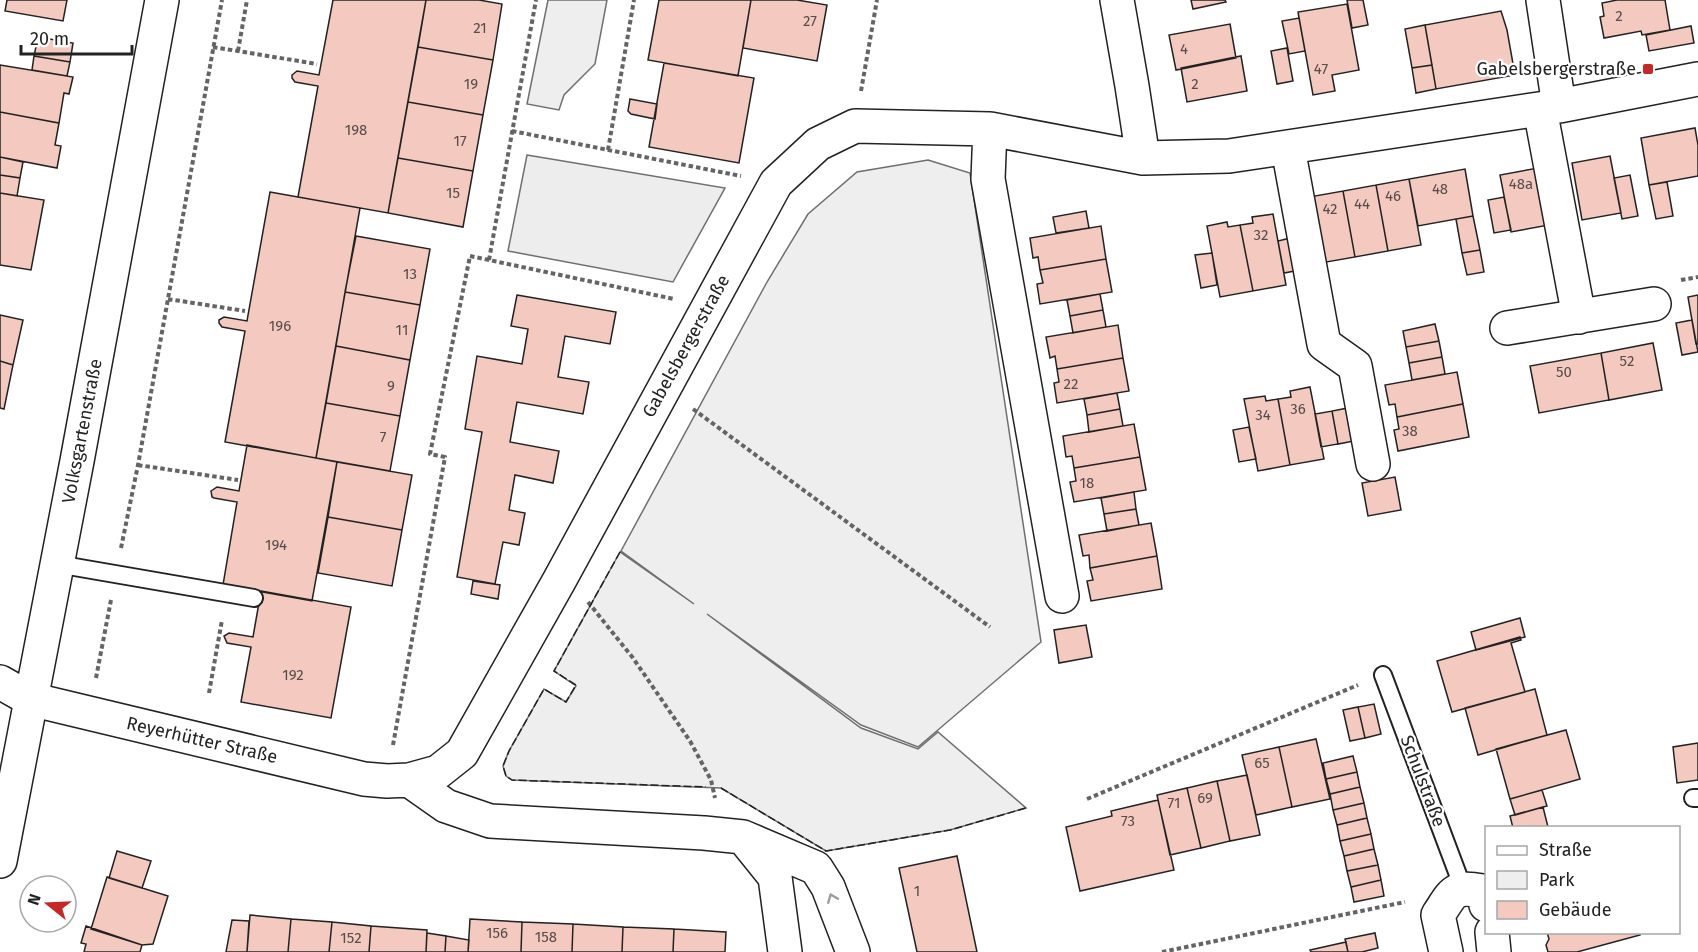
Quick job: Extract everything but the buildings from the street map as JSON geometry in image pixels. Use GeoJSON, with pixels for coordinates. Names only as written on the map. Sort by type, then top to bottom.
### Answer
{"type":"FeatureCollection","features":[{"type":"Feature","properties":{"kind":"street","name":"Volksgartenstraße"},"geometry":{"type":"LineString","coordinates":[[0,861],[162,0]]}},
{"type":"Feature","properties":{"kind":"street"},"geometry":{"type":"LineString","coordinates":[[1117,0],[1143,158]]}},
{"type":"Feature","properties":{"kind":"street"},"geometry":{"type":"LineString","coordinates":[[1543,0],[1550,108],[1579,317]]}},
{"type":"Feature","properties":{"kind":"street","name":"Gabelsbergerstraße"},"geometry":{"type":"LineString","coordinates":[[484,715],[776,183],[818,144],[855,126],[990,129],[1143,158],[1229,156],[1550,108],[1698,79]]}},
{"type":"Feature","properties":{"kind":"street"},"geometry":{"type":"LineString","coordinates":[[990,129],[988,179],[1062,596]]}},
{"type":"Feature","properties":{"kind":"street"},"geometry":{"type":"LineString","coordinates":[[1288,148],[1324,344],[1354,366],[1373,464]]}},
{"type":"Feature","properties":{"kind":"street"},"geometry":{"type":"LineString","coordinates":[[1507,328],[1654,304]]}},
{"type":"Feature","properties":{"kind":"street","name":"Reyerhütter Straße"},"geometry":{"type":"LineString","coordinates":[[0,682],[30,699],[364,779],[398,780],[438,772],[462,753],[484,715]]}},
{"type":"Feature","properties":{"kind":"street","name":"Reyerhütter Straße"},"geometry":{"type":"LineString","coordinates":[[398,780],[446,806],[490,821],[722,835],[816,868],[828,888],[853,952]]}},
{"type":"Feature","properties":{"kind":"street"},"geometry":{"type":"LineString","coordinates":[[722,835],[775,877],[785,952]]}},
{"type":"Feature","properties":{"kind":"street","name":"Schulstraße"},"geometry":{"type":"LineString","coordinates":[[1438,915],[1452,894],[1475,896]]}},
{"type":"Feature","properties":{"kind":"street"},"geometry":{"type":"LineString","coordinates":[[1438,915],[1446,952]]}},
{"type":"Feature","properties":{"kind":"street"},"geometry":{"type":"LineString","coordinates":[[1492,934],[1494,952]]}},
{"type":"Feature","properties":{"kind":"lane"},"geometry":{"type":"LineString","coordinates":[[57,564],[255,598]]}},
{"type":"Feature","properties":{"kind":"lane","name":"Schulstraße"},"geometry":{"type":"LineString","coordinates":[[1383,675],[1475,896]]}},
{"type":"Feature","properties":{"kind":"path"},"geometry":{"type":"LineString","coordinates":[[90,713],[138,465],[222,0]]}},
{"type":"Feature","properties":{"kind":"path"},"geometry":{"type":"LineString","coordinates":[[238,51],[247,0]]}},
{"type":"Feature","properties":{"kind":"path"},"geometry":{"type":"LineString","coordinates":[[489,260],[536,0]]}},
{"type":"Feature","properties":{"kind":"path"},"geometry":{"type":"LineString","coordinates":[[608,150],[634,0]]}},
{"type":"Feature","properties":{"kind":"path"},"geometry":{"type":"LineString","coordinates":[[855,126],[877,0]]}},
{"type":"Feature","properties":{"kind":"path"},"geometry":{"type":"LineString","coordinates":[[213,47],[317,64]]}},
{"type":"Feature","properties":{"kind":"path"},"geometry":{"type":"LineString","coordinates":[[512,131],[776,183]]}},
{"type":"Feature","properties":{"kind":"path"},"geometry":{"type":"LineString","coordinates":[[398,780],[445,457],[430,454],[470,256],[709,307]]}},
{"type":"Feature","properties":{"kind":"path"},"geometry":{"type":"LineString","coordinates":[[168,299],[245,310]]}},
{"type":"Feature","properties":{"kind":"path"},"geometry":{"type":"LineString","coordinates":[[663,388],[990,627]]}},
{"type":"Feature","properties":{"kind":"path"},"geometry":{"type":"LineString","coordinates":[[138,465],[238,480]]}},
{"type":"Feature","properties":{"kind":"path"},"geometry":{"type":"LineString","coordinates":[[559,581],[591,604],[633,658],[690,741],[714,790],[722,835]]}},
{"type":"Feature","properties":{"kind":"path"},"geometry":{"type":"LineString","coordinates":[[209,693],[224,611]]}},
{"type":"Feature","properties":{"kind":"path"},"geometry":{"type":"LineString","coordinates":[[1087,799],[1383,675]]}},
{"type":"Feature","properties":{"kind":"path"},"geometry":{"type":"LineString","coordinates":[[1162,952],[1411,901],[1438,915]]}},
{"type":"Feature","properties":{"kind":"green space"},"geometry":{"type":"Polygon","coordinates":[[[548,0],[607,0],[595,64],[564,95],[559,110],[527,104],[548,0]]]}},
{"type":"Feature","properties":{"kind":"green space"},"geometry":{"type":"Polygon","coordinates":[[[928,160],[970,173],[1041,642],[918,747],[861,725],[707,614],[861,728],[918,749],[938,732],[1026,808],[950,830],[826,851],[721,788],[512,780],[506,776],[503,766],[509,751],[544,689],[566,702],[576,686],[554,671],[620,552],[694,604],[621,551],[767,282],[808,214],[857,172],[928,160]]]}},
{"type":"Feature","properties":{"kind":"shaded area"},"geometry":{"type":"Polygon","coordinates":[[[527,155],[725,188],[673,282],[508,251],[527,155]]]}},
{"type":"Feature","properties":{"kind":"fence"},"geometry":{"type":"LineString","coordinates":[[620,552],[554,671],[576,685],[566,702],[544,689],[509,751],[503,766],[506,776],[512,780],[706,787]]}},
{"type":"Feature","properties":{"kind":"fence"},"geometry":{"type":"LineString","coordinates":[[721,788],[826,851],[950,830],[1026,808]]}},
{"type":"Feature","properties":{"kind":"place","name":"Gabelsbergerstraße"},"geometry":{"type":"Point","coordinates":[1648,69]}}]}
